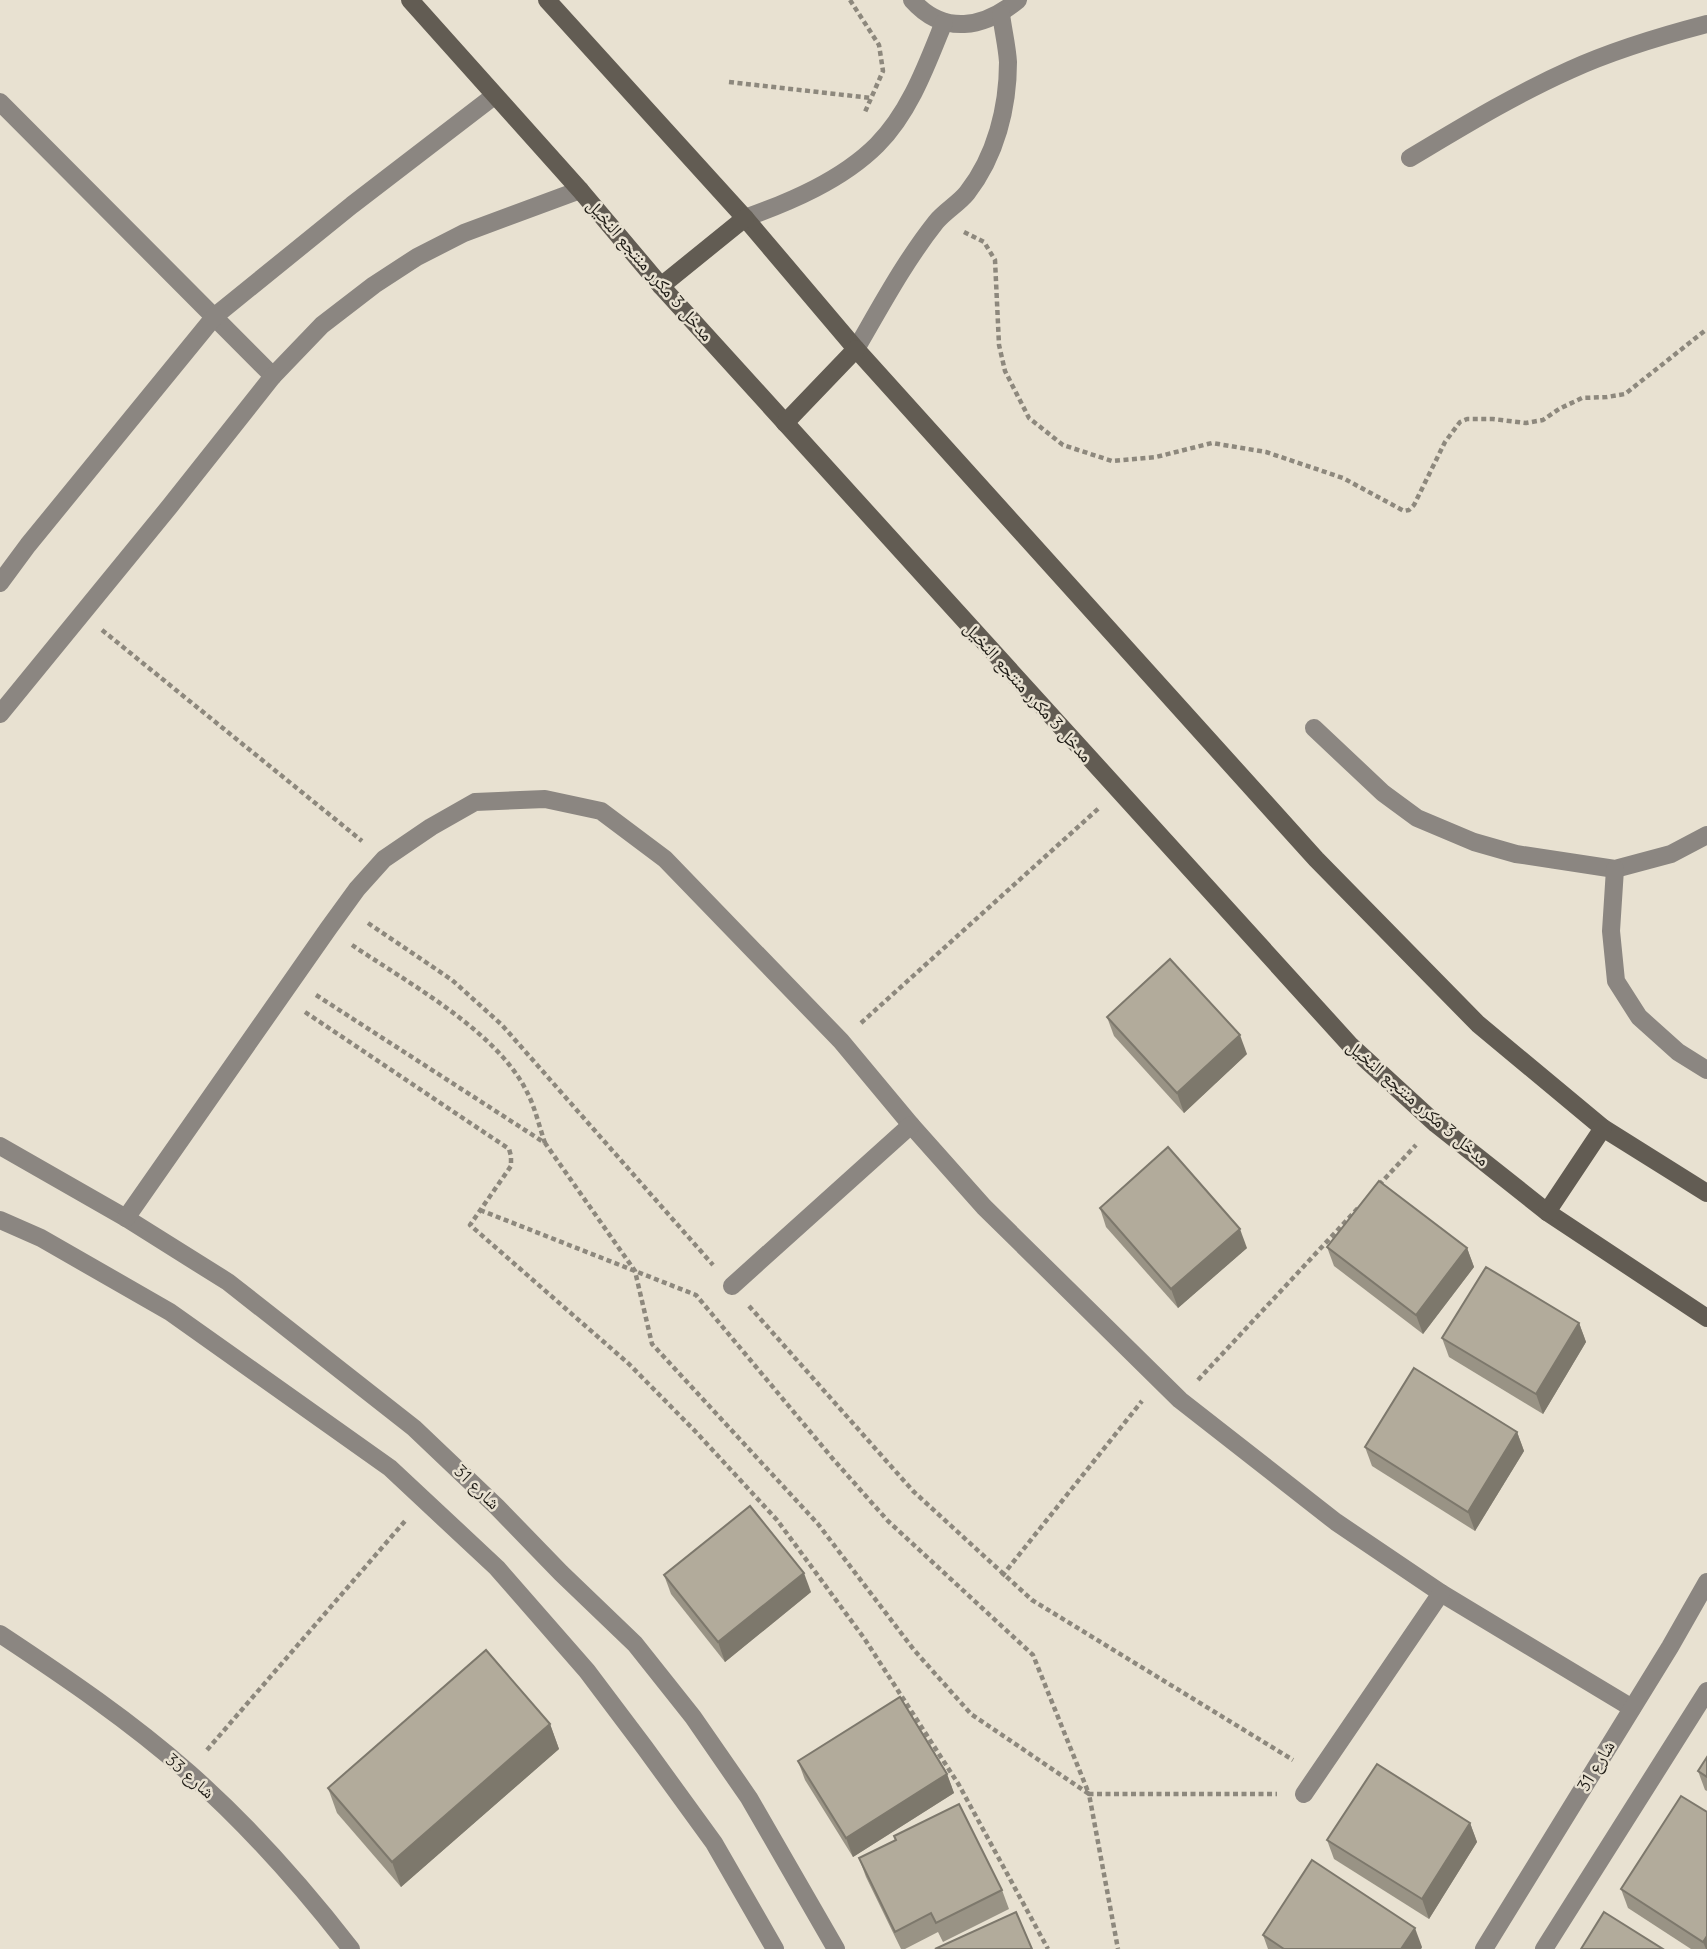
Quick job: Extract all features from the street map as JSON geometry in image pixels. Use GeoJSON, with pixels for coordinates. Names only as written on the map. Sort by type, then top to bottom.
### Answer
{"type":"FeatureCollection","features":[{"type":"Feature","properties":{"kind":"street","name":"مدخل 3 مكرر منتجع النخيل"},"geometry":{"type":"LineString","coordinates":[[410,0],[580,190],[661,286],[1351,1046],[1436,1124],[1547,1212],[1707,1318]]}},
{"type":"Feature","properties":{"kind":"street"},"geometry":{"type":"LineString","coordinates":[[547,0],[745,218],[856,349],[1316,859],[1478,1024],[1603,1128],[1707,1193]]}},
{"type":"Feature","properties":{"kind":"street"},"geometry":{"type":"LineString","coordinates":[[912,0],[920,10],[944,22],[964,24],[983,22],[1001,14],[1018,0]]}},
{"type":"Feature","properties":{"kind":"street"},"geometry":{"type":"LineString","coordinates":[[786,423],[856,349],[894,284],[937,221],[967,194],[986,162],[1006,99],[1008,60],[1001,14]]}},
{"type":"Feature","properties":{"kind":"street"},"geometry":{"type":"LineString","coordinates":[[661,286],[745,218],[794,199],[842,172],[876,146],[892,127],[922,75],[944,22]]}},
{"type":"Feature","properties":{"kind":"street"},"geometry":{"type":"LineString","coordinates":[[1410,158],[1490,111],[1570,70],[1649,40],[1707,23]]}},
{"type":"Feature","properties":{"kind":"street"},"geometry":{"type":"LineString","coordinates":[[0,583],[215,316],[352,205],[494,96]]}},
{"type":"Feature","properties":{"kind":"street"},"geometry":{"type":"LineString","coordinates":[[0,102],[273,376]]}},
{"type":"Feature","properties":{"kind":"street"},"geometry":{"type":"LineString","coordinates":[[0,714],[273,376],[322,325],[416,257],[464,233],[580,190]]}},
{"type":"Feature","properties":{"kind":"street"},"geometry":{"type":"LineString","coordinates":[[1314,728],[1383,793],[1417,818],[1474,842],[1516,854],[1615,869],[1671,854],[1707,835]]}},
{"type":"Feature","properties":{"kind":"street"},"geometry":{"type":"LineString","coordinates":[[127,1219],[328,929],[384,859],[431,827],[475,802],[545,799],[601,811],[665,859],[841,1041],[984,1207],[1180,1400],[1336,1522],[1441,1593],[1632,1708]]}},
{"type":"Feature","properties":{"kind":"street"},"geometry":{"type":"LineString","coordinates":[[1615,869],[1611,930],[1616,981],[1639,1017],[1678,1052],[1707,1070]]}},
{"type":"Feature","properties":{"kind":"street"},"geometry":{"type":"LineString","coordinates":[[732,1286],[911,1125]]}},
{"type":"Feature","properties":{"kind":"street"},"geometry":{"type":"LineString","coordinates":[[1547,1212],[1603,1128]]}},
{"type":"Feature","properties":{"kind":"street","name":"شارع 31"},"geometry":{"type":"LineString","coordinates":[[0,1146],[127,1219],[228,1282],[414,1428],[635,1643],[693,1717],[749,1798],[836,1949]]}},
{"type":"Feature","properties":{"kind":"street"},"geometry":{"type":"LineString","coordinates":[[0,1220],[41,1238],[170,1312],[390,1468],[424,1499],[497,1569],[587,1671],[715,1843],[775,1949]]}},
{"type":"Feature","properties":{"kind":"street","name":"شارع 31"},"geometry":{"type":"LineString","coordinates":[[1485,1949],[1707,1581]]}},
{"type":"Feature","properties":{"kind":"street"},"geometry":{"type":"LineString","coordinates":[[1304,1794],[1441,1593]]}},
{"type":"Feature","properties":{"kind":"street","name":"شارع 33"},"geometry":{"type":"LineString","coordinates":[[0,1634],[85,1691],[188,1772],[253,1833],[312,1899],[351,1949]]}},
{"type":"Feature","properties":{"kind":"street"},"geometry":{"type":"LineString","coordinates":[[1544,1949],[1707,1691]]}},
{"type":"Feature","properties":{"kind":"path"},"geometry":{"type":"LineString","coordinates":[[850,0],[879,45],[883,71],[861,120],[862,130],[876,146]]}},
{"type":"Feature","properties":{"kind":"path"},"geometry":{"type":"LineString","coordinates":[[729,82],[871,98]]}},
{"type":"Feature","properties":{"kind":"path"},"geometry":{"type":"LineString","coordinates":[[937,221],[977,237],[984,242],[995,260],[999,345],[1005,371],[1029,418],[1063,445],[1112,461],[1156,457],[1212,443],[1266,452],[1343,478],[1404,511],[1414,505],[1445,442],[1460,422],[1466,419],[1493,419],[1526,423],[1543,420],[1583,398],[1625,394],[1707,329]]}},
{"type":"Feature","properties":{"kind":"path"},"geometry":{"type":"LineString","coordinates":[[81,613],[384,859]]}},
{"type":"Feature","properties":{"kind":"path"},"geometry":{"type":"LineString","coordinates":[[841,1041],[1118,791]]}},
{"type":"Feature","properties":{"kind":"path"},"geometry":{"type":"LineString","coordinates":[[344,907],[452,980],[502,1025],[914,1491],[1003,1576],[1031,1600],[1317,1775]]}},
{"type":"Feature","properties":{"kind":"path"},"geometry":{"type":"LineString","coordinates":[[328,929],[452,1013],[495,1046],[527,1091],[545,1143],[635,1271],[652,1344],[818,1524],[914,1650],[971,1714],[1089,1794],[1304,1794]]}},
{"type":"Feature","properties":{"kind":"path"},"geometry":{"type":"LineString","coordinates":[[292,980],[545,1143]]}},
{"type":"Feature","properties":{"kind":"path"},"geometry":{"type":"LineString","coordinates":[[281,996],[509,1149],[512,1156],[511,1166],[470,1225],[629,1363],[777,1520],[864,1638],[951,1773],[1048,1949]]}},
{"type":"Feature","properties":{"kind":"path"},"geometry":{"type":"LineString","coordinates":[[1379,1185],[1436,1124]]}},
{"type":"Feature","properties":{"kind":"path"},"geometry":{"type":"LineString","coordinates":[[1180,1400],[1360,1206]]}},
{"type":"Feature","properties":{"kind":"path"},"geometry":{"type":"LineString","coordinates":[[480,1210],[696,1295],[888,1521],[1033,1655],[1089,1794],[1118,1949]]}},
{"type":"Feature","properties":{"kind":"path"},"geometry":{"type":"LineString","coordinates":[[1003,1576],[1159,1380]]}},
{"type":"Feature","properties":{"kind":"path"},"geometry":{"type":"LineString","coordinates":[[188,1772],[424,1499]]}},
{"type":"Feature","properties":{"kind":"building"},"geometry":{"type":"Polygon","coordinates":[[[1170,959],[1240,1035],[1177,1093],[1107,1017],[1170,959]]]}},
{"type":"Feature","properties":{"kind":"building"},"geometry":{"type":"Polygon","coordinates":[[[1168,1147],[1240,1229],[1171,1289],[1100,1208],[1168,1147]]]}},
{"type":"Feature","properties":{"kind":"building"},"geometry":{"type":"Polygon","coordinates":[[[1379,1181],[1467,1248],[1416,1315],[1327,1247],[1379,1181]]]}},
{"type":"Feature","properties":{"kind":"building"},"geometry":{"type":"Polygon","coordinates":[[[1486,1267],[1579,1323],[1536,1394],[1442,1338],[1486,1267]]]}},
{"type":"Feature","properties":{"kind":"building"},"geometry":{"type":"Polygon","coordinates":[[[1414,1368],[1517,1432],[1468,1512],[1365,1447],[1414,1368]]]}},
{"type":"Feature","properties":{"kind":"building"},"geometry":{"type":"Polygon","coordinates":[[[750,1506],[804,1573],[718,1642],[664,1575],[750,1506]]]}},
{"type":"Feature","properties":{"kind":"building"},"geometry":{"type":"Polygon","coordinates":[[[486,1650],[550,1724],[392,1862],[328,1788],[486,1650]]]}},
{"type":"Feature","properties":{"kind":"building"},"geometry":{"type":"Polygon","coordinates":[[[900,1697],[947,1774],[846,1838],[798,1761],[900,1697]]]}},
{"type":"Feature","properties":{"kind":"building"},"geometry":{"type":"Polygon","coordinates":[[[1707,1757],[1707,1777],[1698,1771],[1707,1757]]]}},
{"type":"Feature","properties":{"kind":"building"},"geometry":{"type":"Polygon","coordinates":[[[1377,1764],[1470,1823],[1422,1899],[1327,1840],[1377,1764]]]}},
{"type":"Feature","properties":{"kind":"building"},"geometry":{"type":"Polygon","coordinates":[[[1681,1796],[1707,1812],[1707,1936],[1703,1942],[1621,1889],[1681,1796]]]}},
{"type":"Feature","properties":{"kind":"building"},"geometry":{"type":"Polygon","coordinates":[[[959,1804],[1002,1890],[936,1923],[931,1913],[895,1932],[859,1858],[896,1840],[894,1836],[959,1804]]]}},
{"type":"Feature","properties":{"kind":"building"},"geometry":{"type":"Polygon","coordinates":[[[1312,1860],[1415,1928],[1401,1949],[1284,1949],[1263,1935],[1312,1860]]]}},
{"type":"Feature","properties":{"kind":"building"},"geometry":{"type":"Polygon","coordinates":[[[1016,1912],[1032,1949],[935,1949],[1016,1912]]]}},
{"type":"Feature","properties":{"kind":"building"},"geometry":{"type":"Polygon","coordinates":[[[1604,1912],[1663,1949],[1581,1949],[1604,1912]]]}}]}
